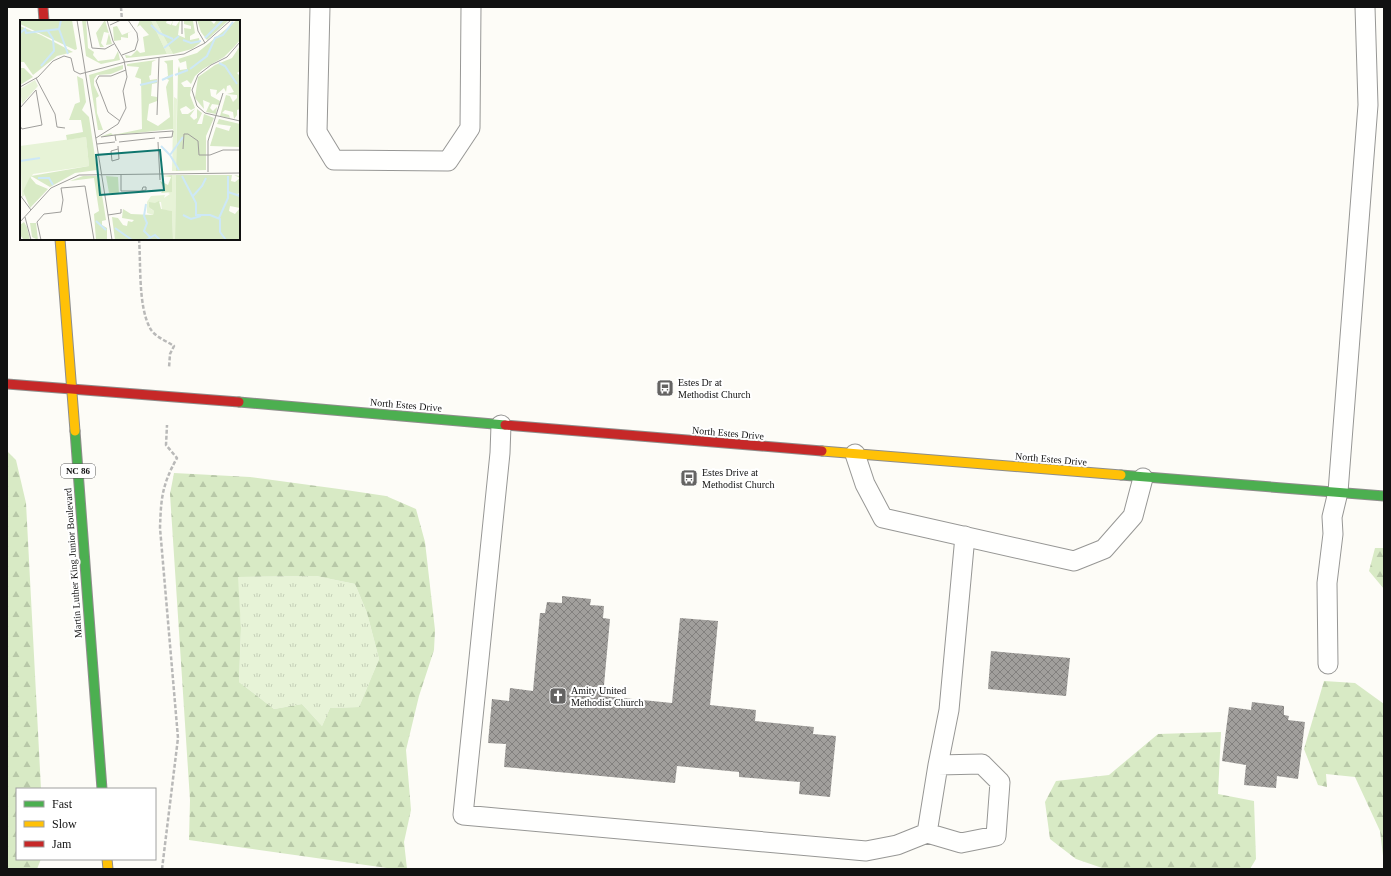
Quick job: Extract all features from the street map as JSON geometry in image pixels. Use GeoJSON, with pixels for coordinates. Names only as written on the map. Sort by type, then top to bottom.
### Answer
{"type":"FeatureCollection","features":[{"type":"Feature","properties":{"kind":"main road"},"geometry":{"type":"LineString","coordinates":[[43,7],[44,20]]}},
{"type":"Feature","properties":{"kind":"main road","name":"Martin Luther King Junior Boulevard"},"geometry":{"type":"LineString","coordinates":[[60,240],[102,788]]}},
{"type":"Feature","properties":{"kind":"main road","name":"North Estes Drive"},"geometry":{"type":"LineString","coordinates":[[7,384],[71,388],[1144,478],[1384,496]]}},
{"type":"Feature","properties":{"kind":"lane"},"geometry":{"type":"LineString","coordinates":[[320,7],[317,132],[334,160],[448,161],[470,128],[471,7]]}},
{"type":"Feature","properties":{"kind":"lane"},"geometry":{"type":"LineString","coordinates":[[1328,664],[1327,583],[1333,534],[1332,516],[1338,492],[1368,105],[1365,7]]}},
{"type":"Feature","properties":{"kind":"lane"},"geometry":{"type":"LineString","coordinates":[[501,425],[500,453],[463,815],[866,851],[897,845],[927,833],[961,843],[996,836],[1000,782],[982,764],[938,765]]}},
{"type":"Feature","properties":{"kind":"lane"},"geometry":{"type":"LineString","coordinates":[[855,454],[866,484],[883,518],[1074,561],[1104,549],[1133,516],[1144,478]]}},
{"type":"Feature","properties":{"kind":"lane"},"geometry":{"type":"LineString","coordinates":[[927,833],[949,710],[965,536]]}},
{"type":"Feature","properties":{"kind":"path"},"geometry":{"type":"LineString","coordinates":[[121,7],[122,20]]}},
{"type":"Feature","properties":{"kind":"path"},"geometry":{"type":"LineString","coordinates":[[140,240],[143,306],[150,329],[162,339],[174,346],[170,354]]}},
{"type":"Feature","properties":{"kind":"path"},"geometry":{"type":"LineString","coordinates":[[162,869],[178,738],[160,528],[161,501],[166,479],[177,458],[166,445]]}},
{"type":"Feature","properties":{"kind":"green space"},"geometry":{"type":"Polygon","coordinates":[[[7,451],[16,460],[26,503],[41,788],[16,788],[16,860],[41,860],[37,869],[7,869],[7,451]]]}},
{"type":"Feature","properties":{"kind":"green space"},"geometry":{"type":"Polygon","coordinates":[[[174,473],[250,477],[386,496],[416,509],[425,542],[435,630],[434,650],[419,696],[406,750],[411,810],[404,842],[407,869],[394,869],[189,840],[190,800],[170,494],[174,473]],[[316,576],[238,577],[241,628],[239,682],[274,709],[302,704],[322,726],[330,708],[359,707],[379,659],[367,613],[355,584],[316,576]]]}},
{"type":"Feature","properties":{"kind":"green space"},"geometry":{"type":"Polygon","coordinates":[[[1375,548],[1384,548],[1384,589],[1369,571],[1375,548]]]}},
{"type":"Feature","properties":{"kind":"green space"},"geometry":{"type":"Polygon","coordinates":[[[316,576],[355,584],[367,613],[379,659],[359,707],[330,708],[322,726],[302,704],[274,709],[239,682],[241,628],[237,577],[316,576]]]}},
{"type":"Feature","properties":{"kind":"green space"},"geometry":{"type":"Polygon","coordinates":[[[1324,681],[1355,683],[1384,704],[1384,864],[1380,831],[1355,777],[1326,774],[1327,787],[1318,785],[1304,749],[1324,681]]]}},
{"type":"Feature","properties":{"kind":"green space"},"geometry":{"type":"Polygon","coordinates":[[[1221,732],[1218,794],[1254,801],[1256,859],[1250,869],[1105,869],[1076,859],[1050,839],[1045,802],[1056,781],[1109,775],[1158,734],[1221,732]]]}},
{"type":"Feature","properties":{"kind":"building","name":"Amity United Methodist Church"},"geometry":{"type":"Polygon","coordinates":[[[562,596],[591,599],[590,605],[604,606],[603,618],[610,619],[603,696],[672,703],[680,618],[718,621],[710,705],[756,710],[755,721],[814,727],[813,734],[836,736],[830,797],[799,794],[800,782],[739,777],[739,772],[677,766],[675,783],[504,767],[506,744],[488,743],[492,699],[509,701],[510,688],[533,691],[540,613],[545,613],[547,602],[562,603],[562,596]]]}},
{"type":"Feature","properties":{"kind":"building"},"geometry":{"type":"Polygon","coordinates":[[[991,651],[1070,658],[1066,696],[988,689],[991,651]]]}},
{"type":"Feature","properties":{"kind":"building"},"geometry":{"type":"Polygon","coordinates":[[[1252,702],[1284,706],[1284,715],[1289,716],[1288,720],[1305,722],[1298,779],[1277,776],[1276,788],[1244,785],[1246,765],[1222,761],[1229,707],[1251,710],[1252,702]]]}},
{"type":"Feature","properties":{"kind":"traffic: fast"},"geometry":{"type":"LineString","coordinates":[[239,402],[505,425]]}},
{"type":"Feature","properties":{"kind":"traffic: fast"},"geometry":{"type":"LineString","coordinates":[[75,431],[102,788]]}},
{"type":"Feature","properties":{"kind":"traffic: fast"},"geometry":{"type":"LineString","coordinates":[[1121,475],[1384,496]]}},
{"type":"Feature","properties":{"kind":"traffic: slow"},"geometry":{"type":"LineString","coordinates":[[60,240],[75,431]]}},
{"type":"Feature","properties":{"kind":"traffic: slow"},"geometry":{"type":"LineString","coordinates":[[822,451],[1121,475]]}},
{"type":"Feature","properties":{"kind":"traffic: slow"},"geometry":{"type":"LineString","coordinates":[[107,860],[108,869]]}},
{"type":"Feature","properties":{"kind":"traffic: jam"},"geometry":{"type":"LineString","coordinates":[[43,7],[44,20]]}},
{"type":"Feature","properties":{"kind":"traffic: jam"},"geometry":{"type":"LineString","coordinates":[[7,384],[239,402]]}},
{"type":"Feature","properties":{"kind":"traffic: jam"},"geometry":{"type":"LineString","coordinates":[[505,425],[822,451]]}},
{"type":"Feature","properties":{"kind":"place","name":"Estes Dr at Methodist Church"},"geometry":{"type":"Point","coordinates":[665,388]}},
{"type":"Feature","properties":{"kind":"place","name":"Estes Drive at Methodist Church"},"geometry":{"type":"Point","coordinates":[689,478]}},
{"type":"Feature","properties":{"kind":"place","name":"Amity United Methodist Church"},"geometry":{"type":"Point","coordinates":[558,696]}}]}
